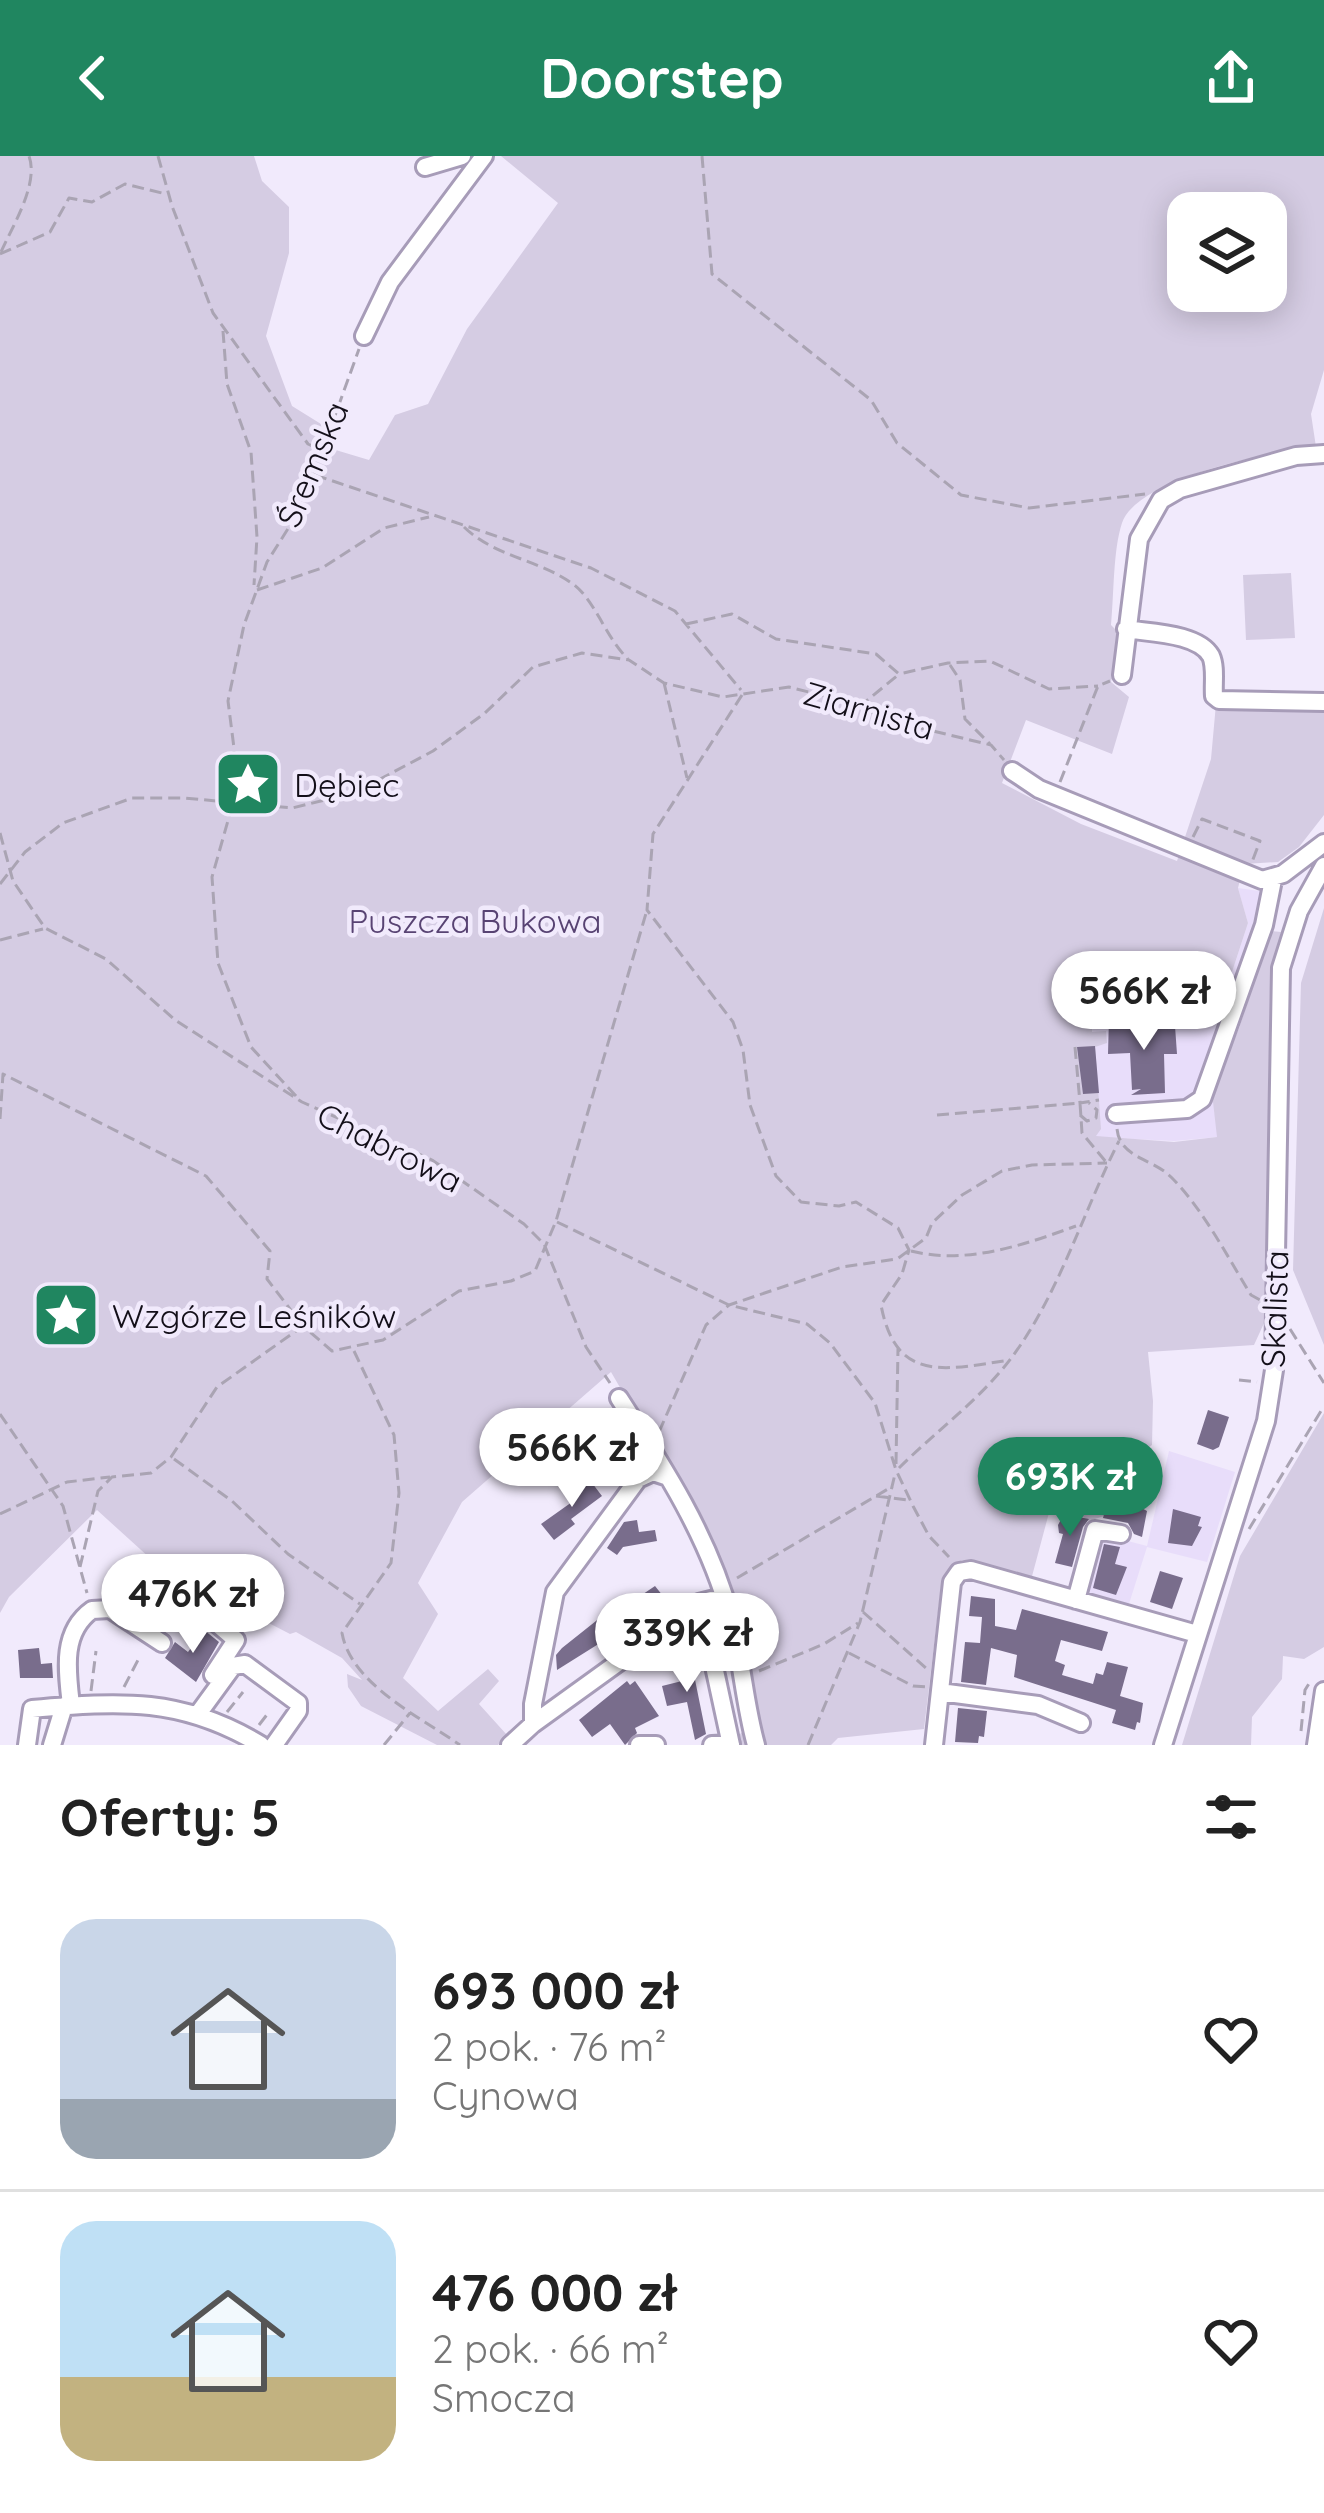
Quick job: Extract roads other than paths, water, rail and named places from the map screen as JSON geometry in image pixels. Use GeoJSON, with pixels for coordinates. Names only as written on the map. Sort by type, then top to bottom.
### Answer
{"type":"FeatureCollection","features":[{"type":"Feature","properties":{"kind":"street"},"geometry":{"type":"LineString","coordinates":[[425,167],[462,156]]}},
{"type":"Feature","properties":{"kind":"street"},"geometry":{"type":"LineString","coordinates":[[364,336],[390,282],[484,156]]}},
{"type":"Feature","properties":{"kind":"street"},"geometry":{"type":"LineString","coordinates":[[1122,675],[1139,539],[1153,509],[1171,493],[1296,455],[1324,454]]}},
{"type":"Feature","properties":{"kind":"street"},"geometry":{"type":"LineString","coordinates":[[1126,629],[1180,638],[1208,651],[1214,662],[1214,696],[1219,700],[1324,702]]}},
{"type":"Feature","properties":{"kind":"street"},"geometry":{"type":"LineString","coordinates":[[1012,771],[1055,795],[1248,875],[1273,880]]}},
{"type":"Feature","properties":{"kind":"street"},"geometry":{"type":"LineString","coordinates":[[1117,1123],[1187,1109],[1202,1099],[1264,925],[1273,880],[1324,843]]}},
{"type":"Feature","properties":{"kind":"street","name":"Skalista"},"geometry":{"type":"LineString","coordinates":[[1163,1745],[1267,1420],[1276,1343],[1281,968],[1299,911],[1324,866]]}},
{"type":"Feature","properties":{"kind":"street"},"geometry":{"type":"LineString","coordinates":[[619,1398],[705,1549],[722,1594],[757,1745]]}},
{"type":"Feature","properties":{"kind":"street"},"geometry":{"type":"LineString","coordinates":[[533,1724],[536,1681],[555,1592],[638,1479],[652,1472],[668,1477]]}},
{"type":"Feature","properties":{"kind":"street"},"geometry":{"type":"LineString","coordinates":[[1076,1600],[1095,1530],[1121,1534]]}},
{"type":"Feature","properties":{"kind":"street"},"geometry":{"type":"LineString","coordinates":[[934,1745],[952,1582],[959,1572],[971,1570],[1197,1634]]}},
{"type":"Feature","properties":{"kind":"street"},"geometry":{"type":"LineString","coordinates":[[712,1745],[731,1745],[708,1641],[692,1624],[692,1614],[699,1603],[722,1594]]}},
{"type":"Feature","properties":{"kind":"street"},"geometry":{"type":"LineString","coordinates":[[52,1745],[68,1706],[70,1641],[74,1628],[92,1610],[110,1609],[162,1643]]}},
{"type":"Feature","properties":{"kind":"street"},"geometry":{"type":"LineString","coordinates":[[196,1713],[199,1692],[236,1642],[201,1610]]}},
{"type":"Feature","properties":{"kind":"street"},"geometry":{"type":"LineString","coordinates":[[510,1745],[655,1636],[692,1624]]}},
{"type":"Feature","properties":{"kind":"street"},"geometry":{"type":"LineString","coordinates":[[196,1713],[233,1666],[245,1664],[298,1703],[298,1711],[274,1745]]}},
{"type":"Feature","properties":{"kind":"street"},"geometry":{"type":"LineString","coordinates":[[938,1688],[1040,1706],[1081,1723]]}},
{"type":"Feature","properties":{"kind":"street"},"geometry":{"type":"LineString","coordinates":[[1316,1745],[1324,1691]]}},
{"type":"Feature","properties":{"kind":"street"},"geometry":{"type":"LineString","coordinates":[[27,1745],[32,1709],[136,1703],[196,1713],[258,1737]]}},
{"type":"Feature","properties":{"kind":"street"},"geometry":{"type":"LineString","coordinates":[[639,1745],[656,1745]]}},
{"type":"Feature","properties":{"kind":"place","name":"Dębiec"},"geometry":{"type":"Point","coordinates":[248,784]}},
{"type":"Feature","properties":{"kind":"place","name":"Wzgórze Leśników"},"geometry":{"type":"Point","coordinates":[66,1315]}},
{"type":"Feature","properties":{"kind":"park label","name":"Puszcza Bukowa"},"geometry":{"type":"Point","coordinates":[475,920]}}]}
